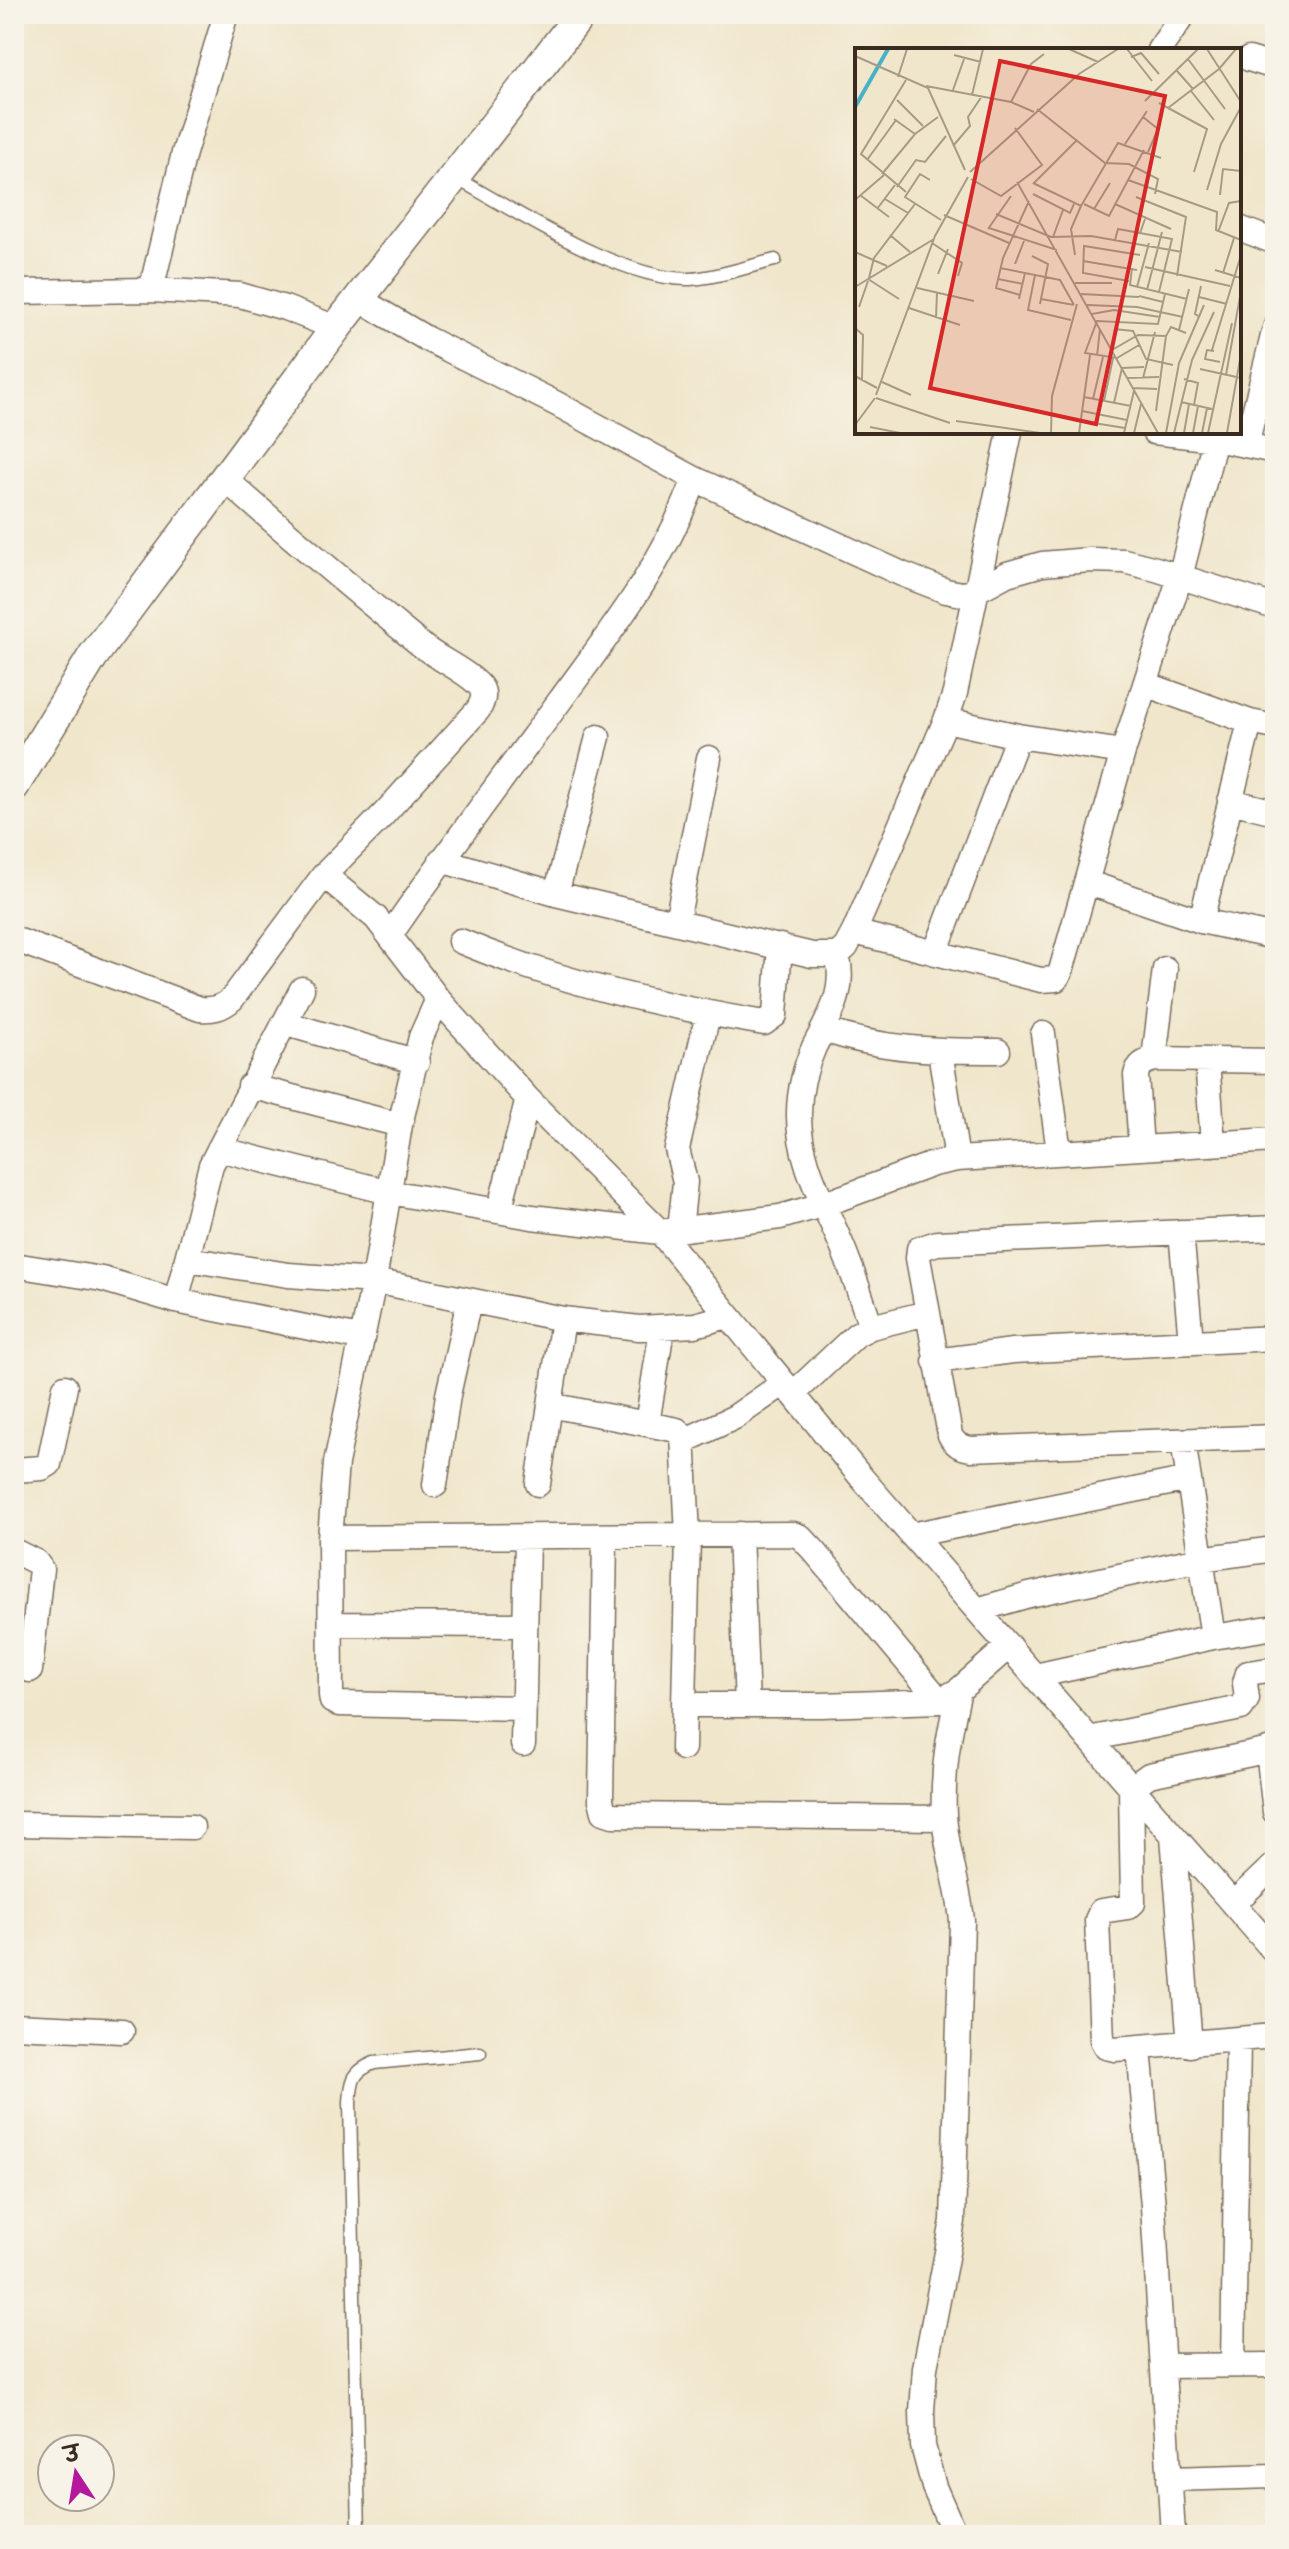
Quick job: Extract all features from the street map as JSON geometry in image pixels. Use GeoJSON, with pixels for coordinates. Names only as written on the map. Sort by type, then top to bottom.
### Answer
{"type":"FeatureCollection","features":[{"type":"Feature","properties":{"kind":"street"},"geometry":{"type":"LineString","coordinates":[[151,290],[184,153],[226,14]]}},
{"type":"Feature","properties":{"kind":"street"},"geometry":{"type":"LineString","coordinates":[[14,786],[93,656],[336,328],[581,14]]}},
{"type":"Feature","properties":{"kind":"street"},"geometry":{"type":"LineString","coordinates":[[1160,48],[1184,14]]}},
{"type":"Feature","properties":{"kind":"street"},"geometry":{"type":"LineString","coordinates":[[1249,59],[1275,67]]}},
{"type":"Feature","properties":{"kind":"street"},"geometry":{"type":"LineString","coordinates":[[1241,229],[1275,242]]}},
{"type":"Feature","properties":{"kind":"street"},"geometry":{"type":"LineString","coordinates":[[14,292],[151,290],[240,295],[336,328]]}},
{"type":"Feature","properties":{"kind":"street"},"geometry":{"type":"LineString","coordinates":[[359,299],[427,339],[557,404],[695,479],[902,574],[946,591],[962,594],[974,592],[1007,574],[1042,564],[1124,561],[1275,607]]}},
{"type":"Feature","properties":{"kind":"street"},"geometry":{"type":"LineString","coordinates":[[1246,445],[1275,328]]}},
{"type":"Feature","properties":{"kind":"street"},"geometry":{"type":"LineString","coordinates":[[441,860],[556,894],[812,955],[837,955],[846,947],[854,932],[955,693],[1010,434]]}},
{"type":"Feature","properties":{"kind":"street"},"geometry":{"type":"LineString","coordinates":[[1171,434],[1275,451]]}},
{"type":"Feature","properties":{"kind":"street"},"geometry":{"type":"LineString","coordinates":[[854,932],[1041,980],[1056,979],[1061,971],[1123,752],[1180,577],[1215,439]]}},
{"type":"Feature","properties":{"kind":"street"},"geometry":{"type":"LineString","coordinates":[[14,939],[200,1009],[223,1006],[232,999],[324,875],[383,815],[483,701],[479,684],[440,660],[298,544],[224,478]]}},
{"type":"Feature","properties":{"kind":"street"},"geometry":{"type":"LineString","coordinates":[[390,935],[441,860],[633,601],[674,531],[695,479]]}},
{"type":"Feature","properties":{"kind":"street"},"geometry":{"type":"LineString","coordinates":[[1145,684],[1250,722],[1275,727]]}},
{"type":"Feature","properties":{"kind":"street"},"geometry":{"type":"LineString","coordinates":[[946,720],[1018,736],[1123,752]]}},
{"type":"Feature","properties":{"kind":"street"},"geometry":{"type":"LineString","coordinates":[[1201,921],[1250,722]]}},
{"type":"Feature","properties":{"kind":"street"},"geometry":{"type":"LineString","coordinates":[[935,953],[1018,736]]}},
{"type":"Feature","properties":{"kind":"street"},"geometry":{"type":"LineString","coordinates":[[556,894],[598,737]]}},
{"type":"Feature","properties":{"kind":"street"},"geometry":{"type":"LineString","coordinates":[[677,921],[709,758]]}},
{"type":"Feature","properties":{"kind":"street"},"geometry":{"type":"LineString","coordinates":[[1230,801],[1275,812]]}},
{"type":"Feature","properties":{"kind":"street"},"geometry":{"type":"LineString","coordinates":[[324,875],[376,918],[438,999],[528,1099],[670,1231],[728,1316],[788,1389],[911,1535],[1275,1952]]}},
{"type":"Feature","properties":{"kind":"street"},"geometry":{"type":"LineString","coordinates":[[1086,882],[1201,921],[1275,937]]}},
{"type":"Feature","properties":{"kind":"street"},"geometry":{"type":"LineString","coordinates":[[460,941],[510,962],[558,976],[708,1014],[764,1023],[775,1015],[780,946]]}},
{"type":"Feature","properties":{"kind":"street"},"geometry":{"type":"LineString","coordinates":[[837,955],[840,979],[836,1005],[814,1048],[804,1077],[799,1111],[800,1135],[822,1205],[845,1253],[871,1327]]}},
{"type":"Feature","properties":{"kind":"street"},"geometry":{"type":"LineString","coordinates":[[1154,1059],[1165,969]]}},
{"type":"Feature","properties":{"kind":"street"},"geometry":{"type":"LineString","coordinates":[[176,1301],[211,1165],[302,989]]}},
{"type":"Feature","properties":{"kind":"street"},"geometry":{"type":"LineString","coordinates":[[438,999],[421,1037],[400,1125],[374,1281],[336,1463],[330,1538],[331,1695],[332,1701],[339,1704],[522,1708]]}},
{"type":"Feature","properties":{"kind":"street"},"geometry":{"type":"LineString","coordinates":[[670,1231],[685,1182],[677,1149],[708,1014]]}},
{"type":"Feature","properties":{"kind":"street"},"geometry":{"type":"LineString","coordinates":[[284,1023],[417,1062]]}},
{"type":"Feature","properties":{"kind":"street"},"geometry":{"type":"LineString","coordinates":[[825,1030],[849,1039],[940,1051],[998,1051]]}},
{"type":"Feature","properties":{"kind":"street"},"geometry":{"type":"LineString","coordinates":[[1043,1034],[1059,1152]]}},
{"type":"Feature","properties":{"kind":"street"},"geometry":{"type":"LineString","coordinates":[[940,1051],[957,1159]]}},
{"type":"Feature","properties":{"kind":"street"},"geometry":{"type":"LineString","coordinates":[[1141,1148],[1138,1067],[1154,1059],[1275,1061]]}},
{"type":"Feature","properties":{"kind":"street"},"geometry":{"type":"LineString","coordinates":[[1207,1060],[1213,1144]]}},
{"type":"Feature","properties":{"kind":"street"},"geometry":{"type":"LineString","coordinates":[[250,1086],[400,1125]]}},
{"type":"Feature","properties":{"kind":"street"},"geometry":{"type":"LineString","coordinates":[[499,1211],[528,1099]]}},
{"type":"Feature","properties":{"kind":"street"},"geometry":{"type":"LineString","coordinates":[[219,1149],[389,1192],[607,1228],[670,1231],[780,1217],[822,1205],[933,1164],[957,1159],[1275,1140]]}},
{"type":"Feature","properties":{"kind":"street"},"geometry":{"type":"LineString","coordinates":[[1275,1228],[925,1245],[919,1249],[918,1258],[950,1435],[960,1447],[1275,1437]]}},
{"type":"Feature","properties":{"kind":"street"},"geometry":{"type":"LineString","coordinates":[[1181,1232],[1191,1341]]}},
{"type":"Feature","properties":{"kind":"street"},"geometry":{"type":"LineString","coordinates":[[187,1259],[288,1275],[374,1281],[563,1319],[662,1329],[695,1325],[728,1316]]}},
{"type":"Feature","properties":{"kind":"street"},"geometry":{"type":"LineString","coordinates":[[14,1265],[102,1279],[176,1301],[360,1338]]}},
{"type":"Feature","properties":{"kind":"street"},"geometry":{"type":"LineString","coordinates":[[435,1485],[448,1395],[469,1301]]}},
{"type":"Feature","properties":{"kind":"street"},"geometry":{"type":"LineString","coordinates":[[684,1441],[788,1389],[857,1334],[871,1327],[927,1313]]}},
{"type":"Feature","properties":{"kind":"street"},"geometry":{"type":"LineString","coordinates":[[538,1484],[563,1319]]}},
{"type":"Feature","properties":{"kind":"street"},"geometry":{"type":"LineString","coordinates":[[647,1424],[662,1329]]}},
{"type":"Feature","properties":{"kind":"street"},"geometry":{"type":"LineString","coordinates":[[935,1361],[1013,1351],[1275,1338]]}},
{"type":"Feature","properties":{"kind":"street"},"geometry":{"type":"LineString","coordinates":[[14,1470],[42,1468],[49,1464],[65,1387]]}},
{"type":"Feature","properties":{"kind":"street"},"geometry":{"type":"LineString","coordinates":[[550,1405],[677,1430],[683,1435],[688,1536],[683,1748]]}},
{"type":"Feature","properties":{"kind":"street"},"geometry":{"type":"LineString","coordinates":[[1183,1441],[1213,1637]]}},
{"type":"Feature","properties":{"kind":"street"},"geometry":{"type":"LineString","coordinates":[[911,1535],[1189,1479]]}},
{"type":"Feature","properties":{"kind":"street"},"geometry":{"type":"LineString","coordinates":[[330,1538],[785,1533],[801,1537],[950,1696],[944,1757],[944,1818],[962,1921],[953,2221],[925,2368],[922,2411],[923,2446],[934,2487],[955,2535]]}},
{"type":"Feature","properties":{"kind":"street"},"geometry":{"type":"LineString","coordinates":[[740,1534],[747,1705]]}},
{"type":"Feature","properties":{"kind":"street"},"geometry":{"type":"LineString","coordinates":[[523,1744],[527,1537]]}},
{"type":"Feature","properties":{"kind":"street"},"geometry":{"type":"LineString","coordinates":[[605,1537],[601,1800],[604,1812],[944,1818]]}},
{"type":"Feature","properties":{"kind":"street"},"geometry":{"type":"LineString","coordinates":[[977,1610],[1029,1595],[1200,1559],[1275,1549]]}},
{"type":"Feature","properties":{"kind":"street"},"geometry":{"type":"LineString","coordinates":[[14,1551],[36,1562],[41,1569],[30,1670]]}},
{"type":"Feature","properties":{"kind":"street"},"geometry":{"type":"LineString","coordinates":[[331,1624],[524,1625]]}},
{"type":"Feature","properties":{"kind":"street"},"geometry":{"type":"LineString","coordinates":[[1035,1676],[1213,1637],[1275,1627]]}},
{"type":"Feature","properties":{"kind":"street"},"geometry":{"type":"LineString","coordinates":[[684,1705],[950,1696],[1009,1646]]}},
{"type":"Feature","properties":{"kind":"street"},"geometry":{"type":"LineString","coordinates":[[1089,1739],[1241,1708],[1247,1699],[1245,1683],[1248,1673],[1275,1669]]}},
{"type":"Feature","properties":{"kind":"street"},"geometry":{"type":"LineString","coordinates":[[1131,1788],[1149,1775],[1271,1750],[1275,1812]]}},
{"type":"Feature","properties":{"kind":"street"},"geometry":{"type":"LineString","coordinates":[[1131,1788],[1133,1903],[1128,1907],[1101,1911],[1097,1920],[1102,2040],[1106,2047],[1190,2045],[1275,2036]]}},
{"type":"Feature","properties":{"kind":"street"},"geometry":{"type":"LineString","coordinates":[[14,1824],[192,1827]]}},
{"type":"Feature","properties":{"kind":"street"},"geometry":{"type":"LineString","coordinates":[[1173,1836],[1190,2045]]}},
{"type":"Feature","properties":{"kind":"street"},"geometry":{"type":"LineString","coordinates":[[1233,1904],[1275,1864]]}},
{"type":"Feature","properties":{"kind":"street"},"geometry":{"type":"LineString","coordinates":[[14,2026],[122,2031]]}},
{"type":"Feature","properties":{"kind":"street"},"geometry":{"type":"LineString","coordinates":[[1233,2365],[1238,2040]]}},
{"type":"Feature","properties":{"kind":"street"},"geometry":{"type":"LineString","coordinates":[[1139,2048],[1173,2535]]}},
{"type":"Feature","properties":{"kind":"street"},"geometry":{"type":"LineString","coordinates":[[1163,2366],[1275,2365]]}},
{"type":"Feature","properties":{"kind":"street"},"geometry":{"type":"LineString","coordinates":[[1169,2479],[1275,2476]]}},
{"type":"Feature","properties":{"kind":"lane"},"geometry":{"type":"LineString","coordinates":[[454,177],[580,245],[625,267],[655,276],[691,279],[775,260]]}},
{"type":"Feature","properties":{"kind":"lane"},"geometry":{"type":"LineString","coordinates":[[359,2535],[352,2081],[361,2068],[374,2063],[480,2053]]}}]}
